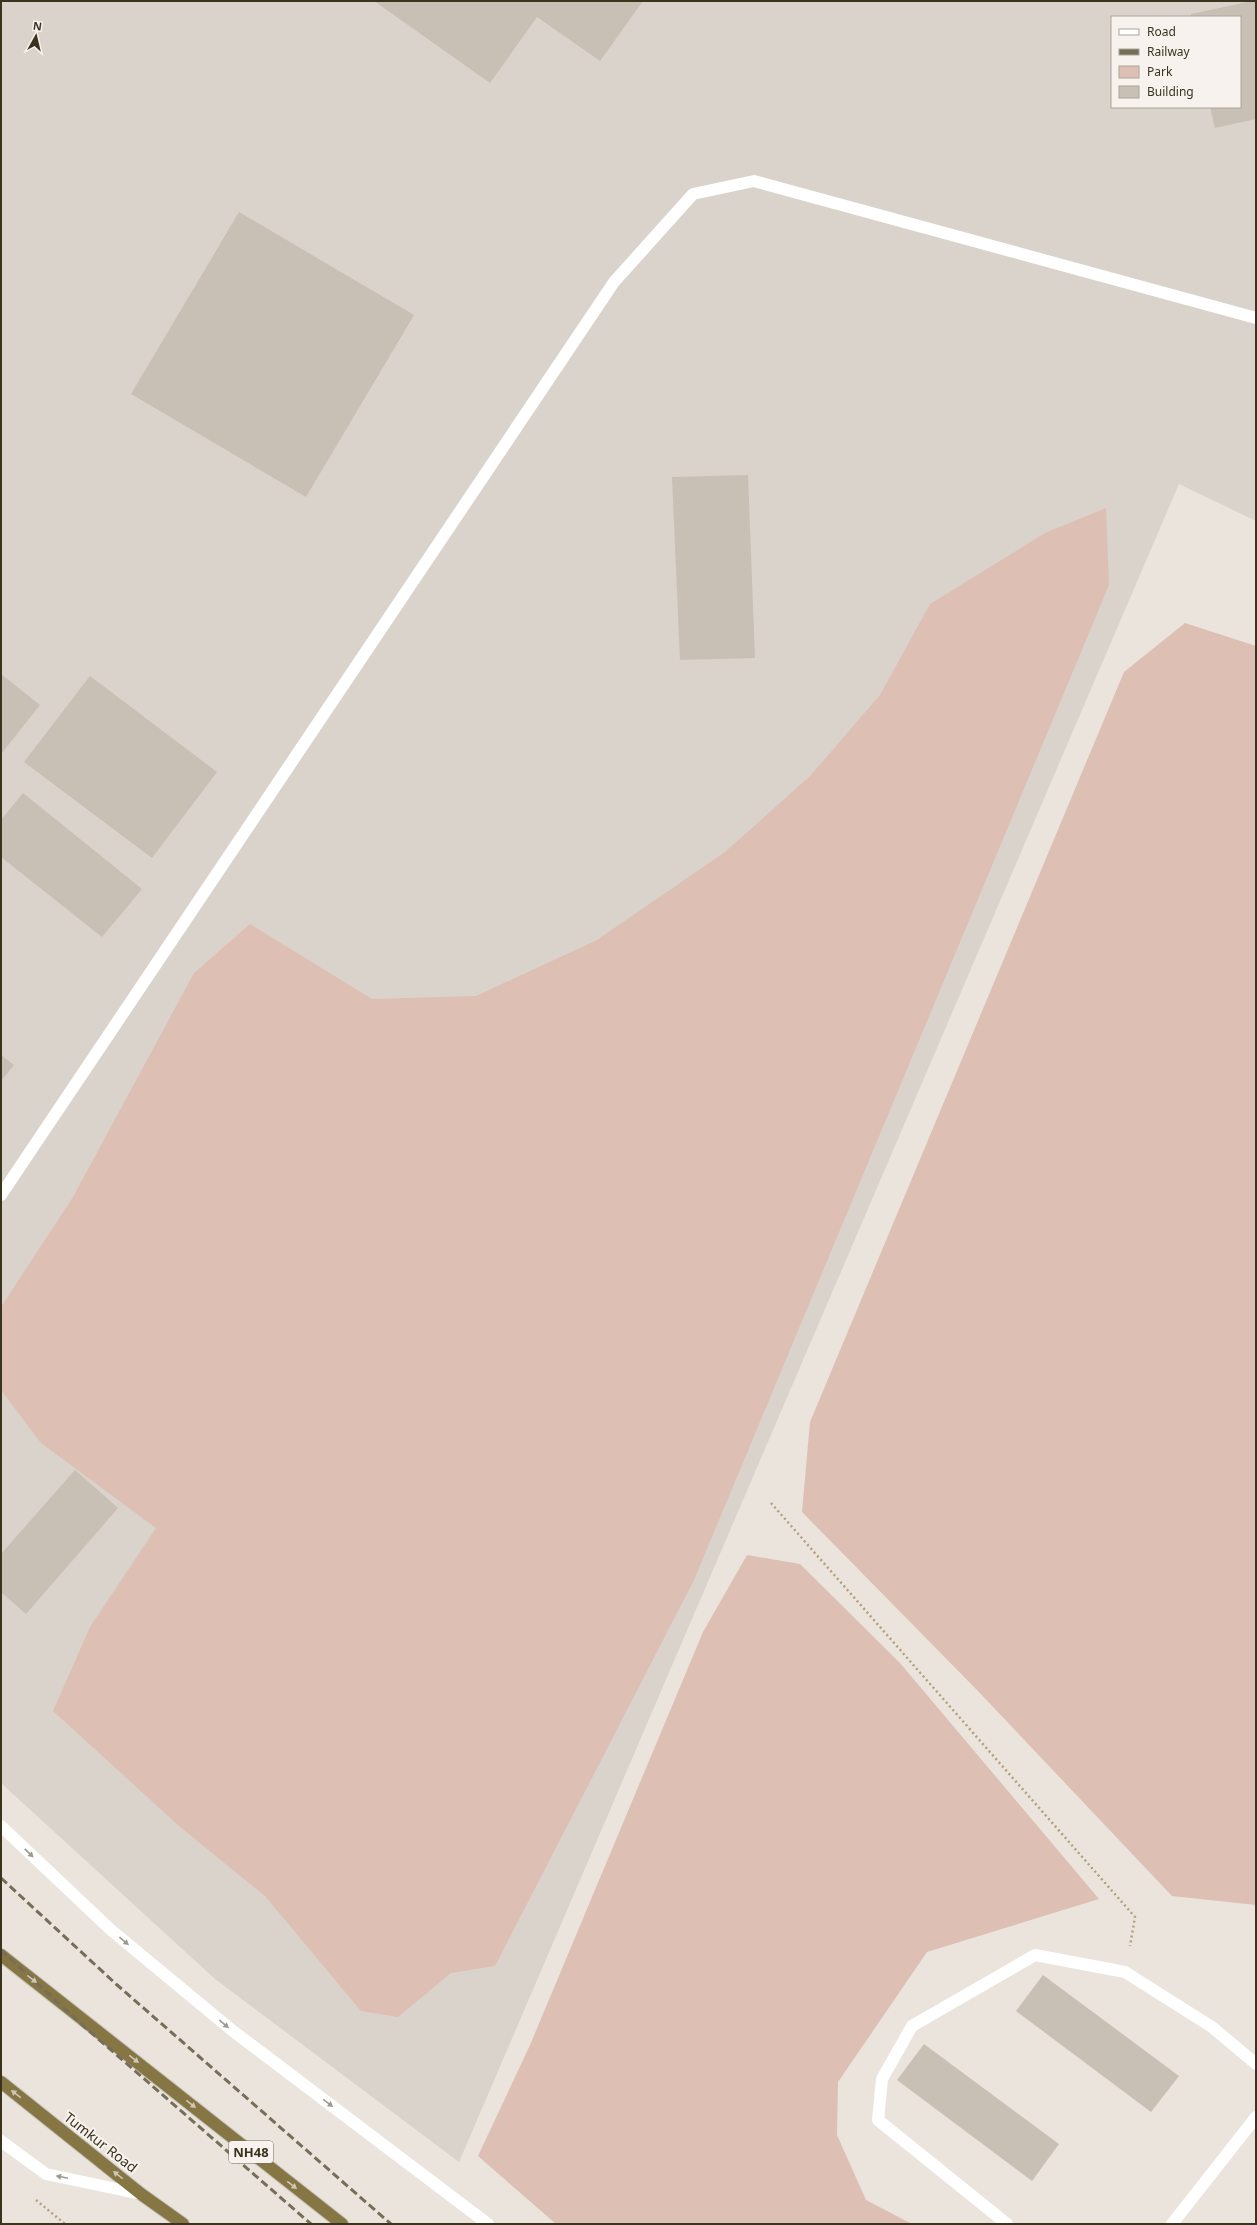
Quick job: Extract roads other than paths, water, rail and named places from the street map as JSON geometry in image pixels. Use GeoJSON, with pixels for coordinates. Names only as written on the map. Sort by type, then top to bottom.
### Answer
{"type":"FeatureCollection","features":[{"type":"Feature","properties":{"kind":"highway","name":"NH48"},"geometry":{"type":"LineString","coordinates":[[1,1955],[342,2224]]}},
{"type":"Feature","properties":{"kind":"highway","name":"Tumkur Road"},"geometry":{"type":"LineString","coordinates":[[1,2082],[141,2194],[183,2224]]}},
{"type":"Feature","properties":{"kind":"street"},"geometry":{"type":"LineString","coordinates":[[1,1195],[614,282],[692,194],[754,181],[1256,318]]}},
{"type":"Feature","properties":{"kind":"street"},"geometry":{"type":"LineString","coordinates":[[1,1826],[111,1930],[233,2031],[488,2224]]}},
{"type":"Feature","properties":{"kind":"street"},"geometry":{"type":"LineString","coordinates":[[1007,2224],[878,2120],[882,2079],[912,2026],[1035,1955],[1125,1972],[1212,2027],[1256,2064]]}},
{"type":"Feature","properties":{"kind":"street"},"geometry":{"type":"LineString","coordinates":[[1172,2224],[1256,2118]]}},
{"type":"Feature","properties":{"kind":"street"},"geometry":{"type":"LineString","coordinates":[[1,2141],[46,2174],[141,2194]]}},
{"type":"Feature","properties":{"kind":"railway"},"geometry":{"type":"LineString","coordinates":[[1,1878],[116,1984],[391,2224]]}},
{"type":"Feature","properties":{"kind":"railway"},"geometry":{"type":"LineString","coordinates":[[1,1950],[80,2023],[311,2224]]}}]}
